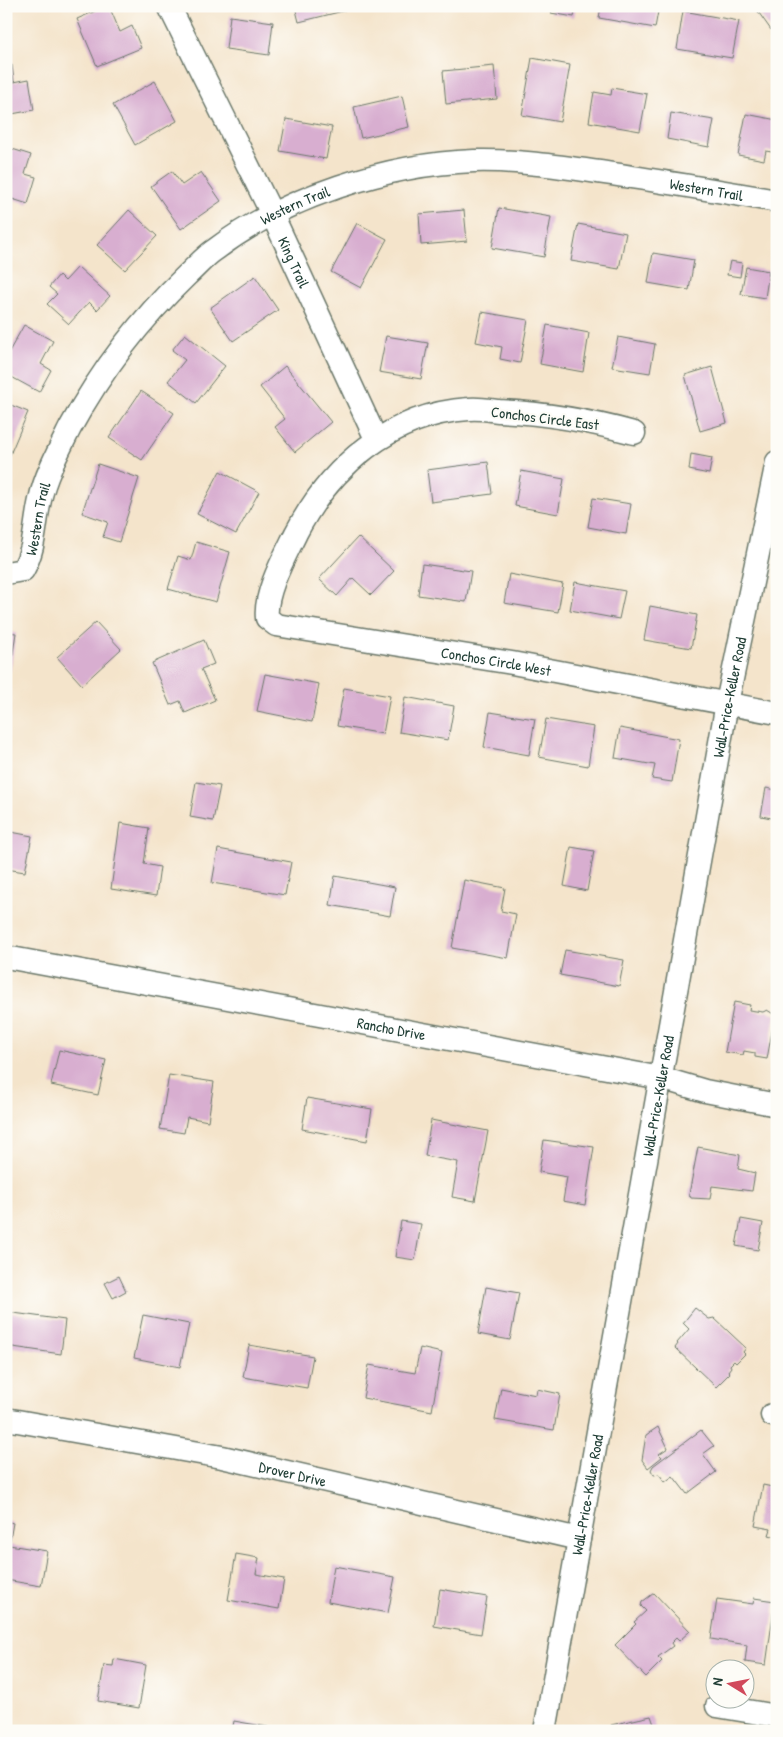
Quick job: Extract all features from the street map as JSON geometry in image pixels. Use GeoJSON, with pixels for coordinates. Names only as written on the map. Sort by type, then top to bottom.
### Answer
{"type":"FeatureCollection","features":[{"type":"Feature","properties":{"kind":"street","name":"King Trail"},"geometry":{"type":"LineString","coordinates":[[169,6],[272,214],[376,439]]}},
{"type":"Feature","properties":{"kind":"street","name":"Western Trail"},"geometry":{"type":"LineString","coordinates":[[6,573],[23,570],[32,553],[40,497],[70,430],[104,370],[158,303],[215,249],[272,214],[318,195],[391,172],[475,161],[539,164],[624,175],[777,201]]}},
{"type":"Feature","properties":{"kind":"street","name":"Conchos Circle East"},"geometry":{"type":"LineString","coordinates":[[267,618],[265,605],[288,548],[307,512],[334,477],[376,439],[414,420],[469,409],[529,412],[601,424],[634,433]]}},
{"type":"Feature","properties":{"kind":"street","name":"Wall-Price-Keller Road"},"geometry":{"type":"LineString","coordinates":[[545,1731],[727,703],[777,462]]}},
{"type":"Feature","properties":{"kind":"street","name":"Conchos Circle West"},"geometry":{"type":"LineString","coordinates":[[267,618],[276,625],[512,662],[777,713]]}},
{"type":"Feature","properties":{"kind":"street","name":"Rancho Drive"},"geometry":{"type":"LineString","coordinates":[[6,957],[661,1078],[705,1091],[777,1105]]}},
{"type":"Feature","properties":{"kind":"street","name":"Drover Drive"},"geometry":{"type":"LineString","coordinates":[[6,1419],[222,1457],[579,1539]]}},
{"type":"Feature","properties":{"kind":"street"},"geometry":{"type":"LineString","coordinates":[[741,1710],[777,1716]]}},
{"type":"Feature","properties":{"kind":"building"},"geometry":{"type":"Polygon","coordinates":[[[109,6],[120,32],[132,26],[141,48],[97,66],[77,19],[109,6]]]}},
{"type":"Feature","properties":{"kind":"building"},"geometry":{"type":"Polygon","coordinates":[[[295,6],[346,6],[347,10],[299,22],[295,6]]]}},
{"type":"Feature","properties":{"kind":"building"},"geometry":{"type":"Polygon","coordinates":[[[372,6],[416,6],[416,8],[372,11],[372,6]]]}},
{"type":"Feature","properties":{"kind":"building"},"geometry":{"type":"Polygon","coordinates":[[[552,6],[576,6],[574,17],[551,13],[552,6]]]}},
{"type":"Feature","properties":{"kind":"building"},"geometry":{"type":"Polygon","coordinates":[[[601,6],[659,6],[655,28],[599,18],[601,6]]]}},
{"type":"Feature","properties":{"kind":"building"},"geometry":{"type":"Polygon","coordinates":[[[754,6],[777,6],[777,25],[771,30],[754,6]]]}},
{"type":"Feature","properties":{"kind":"building"},"geometry":{"type":"Polygon","coordinates":[[[683,11],[739,21],[732,58],[677,49],[683,11]]]}},
{"type":"Feature","properties":{"kind":"building"},"geometry":{"type":"Polygon","coordinates":[[[230,16],[273,22],[269,55],[226,49],[230,16]]]}},
{"type":"Feature","properties":{"kind":"building"},"geometry":{"type":"Polygon","coordinates":[[[532,58],[570,65],[560,122],[522,115],[532,58]]]}},
{"type":"Feature","properties":{"kind":"building"},"geometry":{"type":"Polygon","coordinates":[[[12,65],[14,82],[29,79],[34,110],[6,115],[6,66],[12,65]]]}},
{"type":"Feature","properties":{"kind":"building"},"geometry":{"type":"Polygon","coordinates":[[[494,66],[497,99],[446,104],[443,71],[494,66]]]}},
{"type":"Feature","properties":{"kind":"building"},"geometry":{"type":"Polygon","coordinates":[[[155,81],[177,121],[135,145],[113,105],[155,81]]]}},
{"type":"Feature","properties":{"kind":"building"},"geometry":{"type":"Polygon","coordinates":[[[612,88],[647,94],[640,131],[589,122],[594,92],[611,95],[612,88]]]}},
{"type":"Feature","properties":{"kind":"building"},"geometry":{"type":"Polygon","coordinates":[[[402,96],[409,127],[361,138],[354,107],[402,96]]]}},
{"type":"Feature","properties":{"kind":"building"},"geometry":{"type":"Polygon","coordinates":[[[671,113],[714,120],[709,147],[667,139],[671,113]]]}},
{"type":"Feature","properties":{"kind":"building"},"geometry":{"type":"Polygon","coordinates":[[[746,114],[777,120],[777,153],[766,151],[764,160],[738,155],[746,114]]]}},
{"type":"Feature","properties":{"kind":"building"},"geometry":{"type":"Polygon","coordinates":[[[286,119],[332,127],[326,159],[280,151],[286,119]]]}},
{"type":"Feature","properties":{"kind":"building"},"geometry":{"type":"Polygon","coordinates":[[[6,147],[31,155],[25,174],[36,177],[28,204],[6,197],[6,147]]]}},
{"type":"Feature","properties":{"kind":"building"},"geometry":{"type":"Polygon","coordinates":[[[172,171],[182,185],[201,172],[221,201],[181,229],[151,186],[172,171]]]}},
{"type":"Feature","properties":{"kind":"building"},"geometry":{"type":"Polygon","coordinates":[[[499,208],[551,217],[544,257],[492,248],[499,208]]]}},
{"type":"Feature","properties":{"kind":"building"},"geometry":{"type":"Polygon","coordinates":[[[129,210],[157,236],[125,270],[97,245],[129,210]]]}},
{"type":"Feature","properties":{"kind":"building"},"geometry":{"type":"Polygon","coordinates":[[[464,210],[467,241],[421,245],[419,214],[464,210]]]}},
{"type":"Feature","properties":{"kind":"building"},"geometry":{"type":"Polygon","coordinates":[[[357,223],[387,239],[361,288],[331,272],[357,223]]]}},
{"type":"Feature","properties":{"kind":"building"},"geometry":{"type":"Polygon","coordinates":[[[578,224],[626,233],[619,269],[571,261],[578,224]]]}},
{"type":"Feature","properties":{"kind":"building"},"geometry":{"type":"Polygon","coordinates":[[[653,253],[694,260],[689,290],[648,283],[653,253]]]}},
{"type":"Feature","properties":{"kind":"building"},"geometry":{"type":"Polygon","coordinates":[[[730,261],[742,263],[740,277],[727,275],[730,261]]]}},
{"type":"Feature","properties":{"kind":"building"},"geometry":{"type":"Polygon","coordinates":[[[78,267],[110,296],[97,310],[89,302],[69,324],[47,304],[57,294],[49,287],[59,275],[65,281],[78,267]]]}},
{"type":"Feature","properties":{"kind":"building"},"geometry":{"type":"Polygon","coordinates":[[[746,267],[769,271],[765,298],[741,294],[746,267]]]}},
{"type":"Feature","properties":{"kind":"building"},"geometry":{"type":"Polygon","coordinates":[[[255,276],[278,310],[233,341],[210,308],[255,276]]]}},
{"type":"Feature","properties":{"kind":"building"},"geometry":{"type":"Polygon","coordinates":[[[482,312],[528,320],[520,363],[500,359],[502,347],[476,342],[482,312]]]}},
{"type":"Feature","properties":{"kind":"building"},"geometry":{"type":"Polygon","coordinates":[[[24,325],[53,341],[41,364],[51,370],[39,392],[6,374],[6,357],[24,325]]]}},
{"type":"Feature","properties":{"kind":"building"},"geometry":{"type":"Polygon","coordinates":[[[547,325],[589,333],[583,372],[540,364],[547,325]]]}},
{"type":"Feature","properties":{"kind":"building"},"geometry":{"type":"Polygon","coordinates":[[[185,334],[225,366],[196,403],[168,381],[185,360],[172,350],[185,334]]]}},
{"type":"Feature","properties":{"kind":"building"},"geometry":{"type":"Polygon","coordinates":[[[386,336],[428,343],[421,379],[379,372],[386,336]]]}},
{"type":"Feature","properties":{"kind":"building"},"geometry":{"type":"Polygon","coordinates":[[[618,337],[655,344],[650,373],[612,367],[618,337]]]}},
{"type":"Feature","properties":{"kind":"building"},"geometry":{"type":"Polygon","coordinates":[[[285,366],[331,422],[295,452],[275,427],[285,419],[260,387],[285,366]]]}},
{"type":"Feature","properties":{"kind":"building"},"geometry":{"type":"Polygon","coordinates":[[[712,367],[727,423],[700,431],[685,375],[712,367]]]}},
{"type":"Feature","properties":{"kind":"building"},"geometry":{"type":"Polygon","coordinates":[[[141,391],[174,413],[142,460],[109,438],[141,391]]]}},
{"type":"Feature","properties":{"kind":"building"},"geometry":{"type":"Polygon","coordinates":[[[6,403],[28,412],[9,457],[6,456],[6,403]]]}},
{"type":"Feature","properties":{"kind":"building"},"geometry":{"type":"Polygon","coordinates":[[[691,454],[712,458],[709,474],[689,470],[691,454]]]}},
{"type":"Feature","properties":{"kind":"building"},"geometry":{"type":"Polygon","coordinates":[[[488,462],[492,494],[431,502],[427,470],[488,462]]]}},
{"type":"Feature","properties":{"kind":"building"},"geometry":{"type":"Polygon","coordinates":[[[98,464],[139,478],[119,542],[103,537],[108,522],[82,513],[98,464]]]}},
{"type":"Feature","properties":{"kind":"building"},"geometry":{"type":"Polygon","coordinates":[[[220,471],[259,492],[236,534],[197,514],[220,471]]]}},
{"type":"Feature","properties":{"kind":"building"},"geometry":{"type":"Polygon","coordinates":[[[521,471],[564,479],[558,514],[515,506],[521,471]]]}},
{"type":"Feature","properties":{"kind":"building"},"geometry":{"type":"Polygon","coordinates":[[[593,498],[631,504],[626,534],[588,527],[593,498]]]}},
{"type":"Feature","properties":{"kind":"building"},"geometry":{"type":"Polygon","coordinates":[[[358,537],[394,571],[371,595],[353,578],[337,596],[319,579],[358,537]]]}},
{"type":"Feature","properties":{"kind":"building"},"geometry":{"type":"Polygon","coordinates":[[[196,542],[230,552],[216,602],[168,589],[178,556],[191,560],[196,542]]]}},
{"type":"Feature","properties":{"kind":"building"},"geometry":{"type":"Polygon","coordinates":[[[422,564],[471,571],[466,602],[418,595],[422,564]]]}},
{"type":"Feature","properties":{"kind":"building"},"geometry":{"type":"Polygon","coordinates":[[[509,574],[563,584],[558,612],[504,603],[509,574]]]}},
{"type":"Feature","properties":{"kind":"building"},"geometry":{"type":"Polygon","coordinates":[[[575,582],[625,591],[619,619],[570,610],[575,582]]]}},
{"type":"Feature","properties":{"kind":"building"},"geometry":{"type":"Polygon","coordinates":[[[650,606],[697,615],[691,648],[644,640],[650,606]]]}},
{"type":"Feature","properties":{"kind":"building"},"geometry":{"type":"Polygon","coordinates":[[[96,622],[121,649],[82,685],[57,657],[96,622]]]}},
{"type":"Feature","properties":{"kind":"building"},"geometry":{"type":"Polygon","coordinates":[[[6,632],[16,633],[10,672],[6,671],[6,632]]]}},
{"type":"Feature","properties":{"kind":"building"},"geometry":{"type":"Polygon","coordinates":[[[204,640],[214,664],[201,669],[215,700],[185,713],[180,701],[170,705],[152,663],[204,640]]]}},
{"type":"Feature","properties":{"kind":"building"},"geometry":{"type":"Polygon","coordinates":[[[265,674],[319,684],[312,722],[257,711],[265,674]]]}},
{"type":"Feature","properties":{"kind":"building"},"geometry":{"type":"Polygon","coordinates":[[[344,688],[390,696],[383,734],[337,726],[344,688]]]}},
{"type":"Feature","properties":{"kind":"building"},"geometry":{"type":"Polygon","coordinates":[[[405,697],[454,706],[448,740],[399,732],[405,697]]]}},
{"type":"Feature","properties":{"kind":"building"},"geometry":{"type":"Polygon","coordinates":[[[490,712],[535,719],[529,755],[484,747],[490,712]]]}},
{"type":"Feature","properties":{"kind":"building"},"geometry":{"type":"Polygon","coordinates":[[[546,719],[594,727],[588,766],[539,757],[546,719]]]}},
{"type":"Feature","properties":{"kind":"building"},"geometry":{"type":"Polygon","coordinates":[[[620,728],[679,739],[672,782],[652,779],[655,765],[615,758],[620,728]]]}},
{"type":"Feature","properties":{"kind":"building"},"geometry":{"type":"Polygon","coordinates":[[[196,782],[220,786],[213,821],[190,817],[196,782]]]}},
{"type":"Feature","properties":{"kind":"building"},"geometry":{"type":"Polygon","coordinates":[[[766,788],[777,790],[777,819],[761,816],[766,788]]]}},
{"type":"Feature","properties":{"kind":"building"},"geometry":{"type":"Polygon","coordinates":[[[120,823],[149,828],[144,864],[160,867],[156,896],[111,889],[120,823]]]}},
{"type":"Feature","properties":{"kind":"building"},"geometry":{"type":"Polygon","coordinates":[[[6,831],[32,836],[25,872],[6,869],[6,831]]]}},
{"type":"Feature","properties":{"kind":"building"},"geometry":{"type":"Polygon","coordinates":[[[571,847],[594,851],[587,891],[564,886],[571,847]]]}},
{"type":"Feature","properties":{"kind":"building"},"geometry":{"type":"Polygon","coordinates":[[[218,849],[291,862],[285,895],[212,883],[218,849]]]}},
{"type":"Feature","properties":{"kind":"building"},"geometry":{"type":"Polygon","coordinates":[[[335,876],[395,887],[390,916],[330,905],[335,876]]]}},
{"type":"Feature","properties":{"kind":"building"},"geometry":{"type":"Polygon","coordinates":[[[464,880],[505,888],[501,911],[516,914],[508,958],[452,948],[464,880]]]}},
{"type":"Feature","properties":{"kind":"building"},"geometry":{"type":"Polygon","coordinates":[[[565,950],[624,960],[619,986],[560,975],[565,950]]]}},
{"type":"Feature","properties":{"kind":"building"},"geometry":{"type":"Polygon","coordinates":[[[734,1002],[750,1005],[749,1010],[763,1012],[767,1010],[775,1015],[767,1059],[755,1057],[755,1053],[744,1051],[743,1055],[725,1052],[734,1002]]]}},
{"type":"Feature","properties":{"kind":"building"},"geometry":{"type":"Polygon","coordinates":[[[59,1050],[106,1060],[98,1095],[51,1085],[59,1050]]]}},
{"type":"Feature","properties":{"kind":"building"},"geometry":{"type":"Polygon","coordinates":[[[169,1075],[214,1082],[208,1121],[187,1117],[184,1133],[160,1129],[169,1075]]]}},
{"type":"Feature","properties":{"kind":"building"},"geometry":{"type":"Polygon","coordinates":[[[307,1098],[372,1109],[367,1141],[302,1129],[307,1098]]]}},
{"type":"Feature","properties":{"kind":"building"},"geometry":{"type":"Polygon","coordinates":[[[431,1120],[488,1131],[475,1201],[452,1197],[458,1162],[425,1156],[431,1120]]]}},
{"type":"Feature","properties":{"kind":"building"},"geometry":{"type":"Polygon","coordinates":[[[544,1140],[594,1147],[585,1205],[563,1201],[567,1177],[539,1172],[544,1140]]]}},
{"type":"Feature","properties":{"kind":"building"},"geometry":{"type":"Polygon","coordinates":[[[698,1147],[740,1155],[738,1169],[755,1173],[752,1191],[712,1186],[710,1199],[691,1198],[689,1194],[698,1147]]]}},
{"type":"Feature","properties":{"kind":"building"},"geometry":{"type":"Polygon","coordinates":[[[741,1219],[763,1223],[758,1250],[736,1246],[741,1219]]]}},
{"type":"Feature","properties":{"kind":"building"},"geometry":{"type":"Polygon","coordinates":[[[401,1221],[421,1224],[415,1260],[395,1257],[401,1221]]]}},
{"type":"Feature","properties":{"kind":"building"},"geometry":{"type":"Polygon","coordinates":[[[119,1276],[126,1291],[113,1298],[105,1283],[119,1276]]]}},
{"type":"Feature","properties":{"kind":"building"},"geometry":{"type":"Polygon","coordinates":[[[486,1287],[519,1293],[510,1340],[478,1334],[486,1287]]]}},
{"type":"Feature","properties":{"kind":"building"},"geometry":{"type":"Polygon","coordinates":[[[695,1308],[709,1319],[714,1318],[746,1348],[743,1352],[745,1354],[736,1363],[734,1361],[730,1365],[731,1367],[728,1371],[730,1373],[716,1387],[675,1348],[689,1329],[683,1323],[695,1308]]]}},
{"type":"Feature","properties":{"kind":"building"},"geometry":{"type":"Polygon","coordinates":[[[6,1312],[65,1320],[61,1354],[6,1346],[6,1312]]]}},
{"type":"Feature","properties":{"kind":"building"},"geometry":{"type":"Polygon","coordinates":[[[143,1315],[189,1324],[180,1367],[134,1358],[143,1315]]]}},
{"type":"Feature","properties":{"kind":"building"},"geometry":{"type":"Polygon","coordinates":[[[249,1345],[313,1356],[307,1388],[243,1377],[249,1345]]]}},
{"type":"Feature","properties":{"kind":"building"},"geometry":{"type":"Polygon","coordinates":[[[420,1348],[442,1353],[432,1411],[363,1398],[369,1365],[415,1373],[420,1348]]]}},
{"type":"Feature","properties":{"kind":"building"},"geometry":{"type":"Polygon","coordinates":[[[501,1388],[536,1395],[537,1389],[560,1394],[554,1430],[495,1420],[501,1388]]]}},
{"type":"Feature","properties":{"kind":"building"},"geometry":{"type":"Polygon","coordinates":[[[658,1427],[668,1448],[659,1454],[662,1457],[648,1468],[642,1460],[646,1435],[658,1427]]]}},
{"type":"Feature","properties":{"kind":"building"},"geometry":{"type":"Polygon","coordinates":[[[701,1430],[714,1446],[703,1454],[716,1472],[687,1494],[673,1476],[665,1482],[659,1474],[654,1475],[651,1470],[653,1466],[701,1430]]]}},
{"type":"Feature","properties":{"kind":"building"},"geometry":{"type":"Polygon","coordinates":[[[763,1485],[777,1488],[777,1537],[769,1535],[771,1529],[755,1526],[763,1485]]]}},
{"type":"Feature","properties":{"kind":"building"},"geometry":{"type":"Polygon","coordinates":[[[6,1521],[13,1523],[9,1545],[47,1551],[41,1586],[6,1580],[6,1521]]]}},
{"type":"Feature","properties":{"kind":"building"},"geometry":{"type":"Polygon","coordinates":[[[236,1554],[259,1558],[256,1574],[284,1579],[279,1609],[228,1600],[236,1554]]]}},
{"type":"Feature","properties":{"kind":"building"},"geometry":{"type":"Polygon","coordinates":[[[334,1566],[395,1577],[388,1613],[328,1602],[334,1566]]]}},
{"type":"Feature","properties":{"kind":"building"},"geometry":{"type":"Polygon","coordinates":[[[440,1589],[487,1597],[481,1634],[434,1626],[440,1589]]]}},
{"type":"Feature","properties":{"kind":"building"},"geometry":{"type":"Polygon","coordinates":[[[654,1593],[690,1631],[679,1641],[676,1638],[671,1643],[673,1646],[658,1657],[662,1661],[646,1677],[615,1645],[646,1611],[641,1606],[642,1602],[654,1593]]]}},
{"type":"Feature","properties":{"kind":"building"},"geometry":{"type":"Polygon","coordinates":[[[754,1598],[775,1601],[766,1665],[756,1664],[756,1660],[745,1660],[747,1645],[711,1639],[717,1599],[753,1604],[754,1598]]]}},
{"type":"Feature","properties":{"kind":"building"},"geometry":{"type":"Polygon","coordinates":[[[114,1659],[146,1665],[139,1708],[98,1701],[104,1665],[113,1666],[114,1659]]]}},
{"type":"Feature","properties":{"kind":"building"},"geometry":{"type":"Polygon","coordinates":[[[651,1716],[656,1730],[613,1731],[611,1725],[651,1716]]]}},
{"type":"Feature","properties":{"kind":"building"},"geometry":{"type":"Polygon","coordinates":[[[234,1721],[268,1727],[267,1731],[232,1731],[234,1721]]]}}]}
